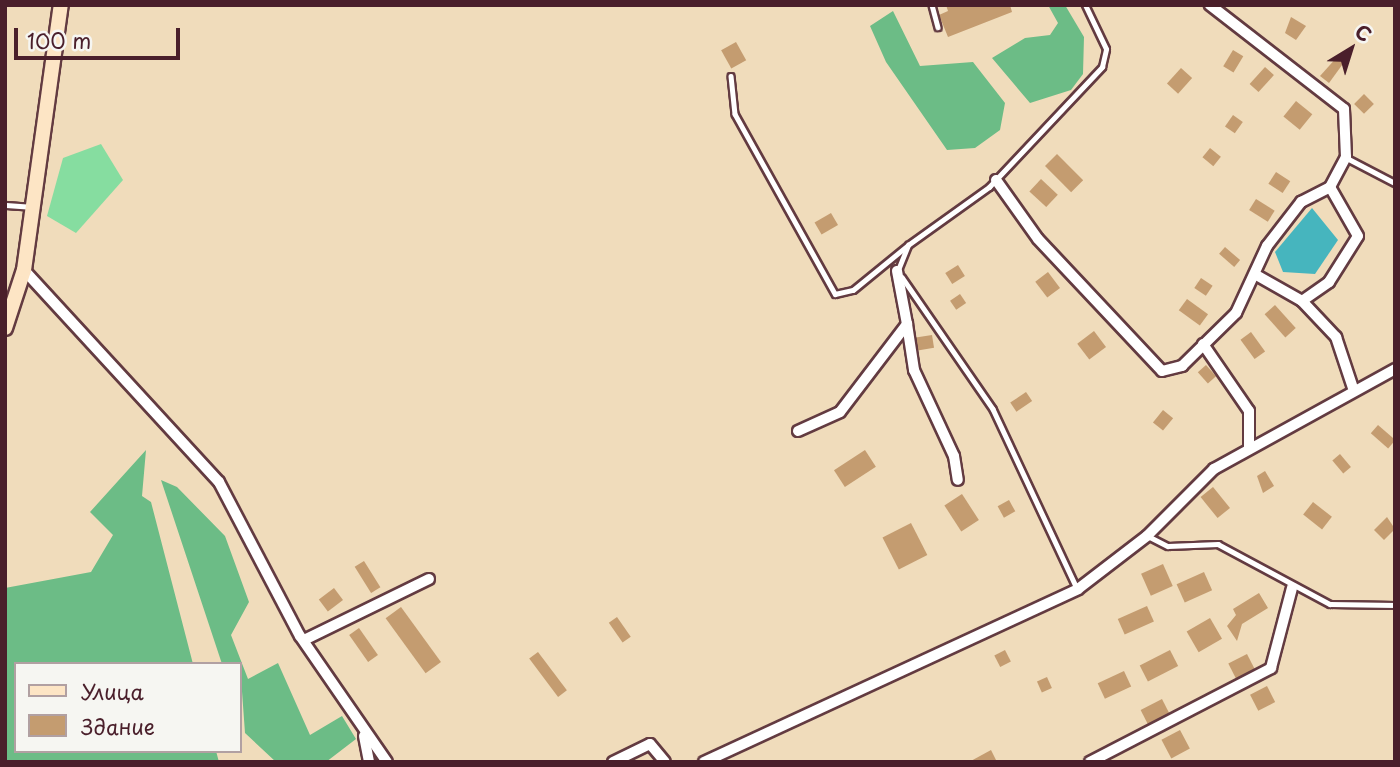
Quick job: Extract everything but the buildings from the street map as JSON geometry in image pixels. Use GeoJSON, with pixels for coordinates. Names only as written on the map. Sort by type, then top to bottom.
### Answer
{"type":"FeatureCollection","features":[{"type":"Feature","properties":{"kind":"street"},"geometry":{"type":"LineString","coordinates":[[5,328],[23,270],[61,5]]}},
{"type":"Feature","properties":{"kind":"street"},"geometry":{"type":"LineString","coordinates":[[996,180],[1038,239],[1162,371],[1182,366],[1236,313],[1258,276],[1267,246],[1301,202],[1330,187],[1346,158],[1344,109],[1210,5]]}},
{"type":"Feature","properties":{"kind":"street"},"geometry":{"type":"LineString","coordinates":[[1302,300],[1329,282],[1358,236],[1330,187]]}},
{"type":"Feature","properties":{"kind":"street"},"geometry":{"type":"LineString","coordinates":[[23,270],[219,482],[304,640],[364,736],[387,762]]}},
{"type":"Feature","properties":{"kind":"street"},"geometry":{"type":"LineString","coordinates":[[897,271],[914,370],[954,456],[958,480]]}},
{"type":"Feature","properties":{"kind":"street"},"geometry":{"type":"LineString","coordinates":[[1258,276],[1302,300],[1336,337],[1353,388]]}},
{"type":"Feature","properties":{"kind":"street"},"geometry":{"type":"LineString","coordinates":[[798,430],[839,412],[907,324]]}},
{"type":"Feature","properties":{"kind":"street"},"geometry":{"type":"LineString","coordinates":[[1203,344],[1249,411],[1249,449]]}},
{"type":"Feature","properties":{"kind":"street"},"geometry":{"type":"LineString","coordinates":[[704,762],[1077,589],[1147,536],[1214,469],[1353,388],[1395,369]]}},
{"type":"Feature","properties":{"kind":"street"},"geometry":{"type":"LineString","coordinates":[[304,640],[429,579]]}},
{"type":"Feature","properties":{"kind":"street"},"geometry":{"type":"LineString","coordinates":[[1090,762],[1271,668],[1292,588]]}},
{"type":"Feature","properties":{"kind":"street"},"geometry":{"type":"LineString","coordinates":[[364,736],[369,762]]}},
{"type":"Feature","properties":{"kind":"street"},"geometry":{"type":"LineString","coordinates":[[612,762],[650,744],[665,762]]}},
{"type":"Feature","properties":{"kind":"lane"},"geometry":{"type":"LineString","coordinates":[[932,5],[938,27]]}},
{"type":"Feature","properties":{"kind":"lane"},"geometry":{"type":"LineString","coordinates":[[731,76],[735,114],[835,294],[853,290],[908,245],[996,180],[1107,58],[1085,5]]}},
{"type":"Feature","properties":{"kind":"lane"},"geometry":{"type":"LineString","coordinates":[[1346,158],[1395,183]]}},
{"type":"Feature","properties":{"kind":"lane"},"geometry":{"type":"LineString","coordinates":[[5,205],[32,207]]}},
{"type":"Feature","properties":{"kind":"lane"},"geometry":{"type":"LineString","coordinates":[[908,245],[897,271],[993,409],[1077,589]]}},
{"type":"Feature","properties":{"kind":"lane"},"geometry":{"type":"LineString","coordinates":[[1147,536],[1168,546],[1219,544],[1292,588],[1330,604],[1395,605]]}},
{"type":"Feature","properties":{"kind":"green space"},"geometry":{"type":"Polygon","coordinates":[[[1048,5],[1065,5],[1084,37],[1083,74],[1071,90],[1030,103],[992,58],[1025,38],[1050,35],[1058,23],[1048,5]]]}},
{"type":"Feature","properties":{"kind":"green space"},"geometry":{"type":"Polygon","coordinates":[[[893,11],[920,66],[973,62],[1005,103],[1000,130],[975,148],[947,150],[886,62],[870,26],[893,11]]]}},
{"type":"Feature","properties":{"kind":"green space"},"geometry":{"type":"Polygon","coordinates":[[[101,144],[123,180],[76,233],[47,216],[63,158],[101,144]]]}},
{"type":"Feature","properties":{"kind":"green space"},"geometry":{"type":"Polygon","coordinates":[[[146,450],[142,496],[151,502],[192,662],[14,662],[14,753],[217,753],[219,762],[5,762],[5,588],[91,572],[113,535],[90,512],[146,450]]]}},
{"type":"Feature","properties":{"kind":"green space"},"geometry":{"type":"Polygon","coordinates":[[[161,480],[177,487],[225,536],[249,602],[231,635],[241,662],[221,662],[161,480]]]}},
{"type":"Feature","properties":{"kind":"green space"},"geometry":{"type":"Polygon","coordinates":[[[242,663],[248,679],[278,663],[310,735],[342,716],[356,739],[326,762],[276,762],[245,733],[242,663]]]}},
{"type":"Feature","properties":{"kind":"water"},"geometry":{"type":"Polygon","coordinates":[[[1312,208],[1338,240],[1315,274],[1283,272],[1275,252],[1312,208]]]}}]}
